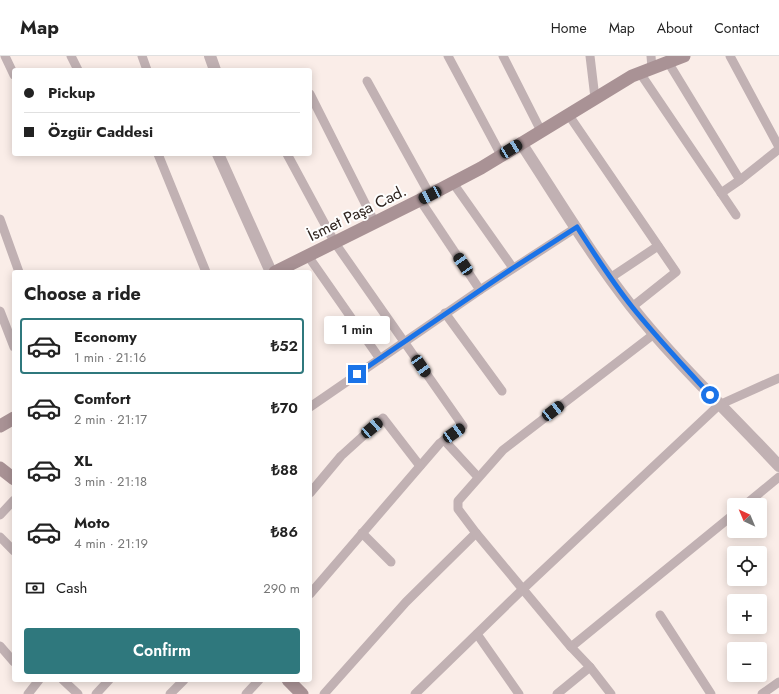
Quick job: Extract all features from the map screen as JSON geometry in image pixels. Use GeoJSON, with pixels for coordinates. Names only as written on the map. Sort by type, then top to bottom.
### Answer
{"type":"FeatureCollection","features":[{"type":"Feature","properties":{"kind":"main road","name":"İsmet Paşa Cad."},"geometry":{"type":"LineString","coordinates":[[279,270],[453,183],[647,66],[668,62],[684,56]]}},
{"type":"Feature","properties":{"kind":"main road"},"geometry":{"type":"LineString","coordinates":[[0,426],[12,419]]}},
{"type":"Feature","properties":{"kind":"main road"},"geometry":{"type":"LineString","coordinates":[[0,468],[12,477]]}},
{"type":"Feature","properties":{"kind":"main road"},"geometry":{"type":"LineString","coordinates":[[290,682],[302,694]]}},
{"type":"Feature","properties":{"kind":"street"},"geometry":{"type":"LineString","coordinates":[[6,56],[12,70]]}},
{"type":"Feature","properties":{"kind":"street"},"geometry":{"type":"LineString","coordinates":[[71,56],[77,68]]}},
{"type":"Feature","properties":{"kind":"street"},"geometry":{"type":"LineString","coordinates":[[142,56],[146,68]]}},
{"type":"Feature","properties":{"kind":"street"},"geometry":{"type":"LineString","coordinates":[[210,56],[215,68]]}},
{"type":"Feature","properties":{"kind":"street"},"geometry":{"type":"LineString","coordinates":[[448,56],[501,155]]}},
{"type":"Feature","properties":{"kind":"street"},"geometry":{"type":"LineString","coordinates":[[503,56],[541,131]]}},
{"type":"Feature","properties":{"kind":"street"},"geometry":{"type":"LineString","coordinates":[[590,56],[595,98]]}},
{"type":"Feature","properties":{"kind":"street"},"geometry":{"type":"LineString","coordinates":[[721,193],[740,180],[779,148],[730,56]]}},
{"type":"Feature","properties":{"kind":"street"},"geometry":{"type":"LineString","coordinates":[[668,62],[740,180]]}},
{"type":"Feature","properties":{"kind":"street"},"geometry":{"type":"LineString","coordinates":[[647,66],[721,193],[736,215]]}},
{"type":"Feature","properties":{"kind":"street"},"geometry":{"type":"LineString","coordinates":[[367,81],[425,198],[480,290]]}},
{"type":"Feature","properties":{"kind":"street"},"geometry":{"type":"LineString","coordinates":[[312,98],[375,223]]}},
{"type":"Feature","properties":{"kind":"street"},"geometry":{"type":"LineString","coordinates":[[568,114],[676,272],[632,307]]}},
{"type":"Feature","properties":{"kind":"street"},"geometry":{"type":"LineString","coordinates":[[521,143],[610,278],[632,307],[654,334],[719,405],[779,466]]}},
{"type":"Feature","properties":{"kind":"street"},"geometry":{"type":"LineString","coordinates":[[159,156],[205,270]]}},
{"type":"Feature","properties":{"kind":"street"},"geometry":{"type":"LineString","coordinates":[[219,156],[270,270]]}},
{"type":"Feature","properties":{"kind":"street"},"geometry":{"type":"LineString","coordinates":[[288,156],[335,243],[463,426],[444,440],[420,466],[312,592]]}},
{"type":"Feature","properties":{"kind":"street"},"geometry":{"type":"LineString","coordinates":[[453,183],[513,268]]}},
{"type":"Feature","properties":{"kind":"street"},"geometry":{"type":"LineString","coordinates":[[0,219],[18,270]]}},
{"type":"Feature","properties":{"kind":"street"},"geometry":{"type":"LineString","coordinates":[[312,405],[480,290],[577,227]]}},
{"type":"Feature","properties":{"kind":"street"},"geometry":{"type":"LineString","coordinates":[[610,278],[658,246]]}},
{"type":"Feature","properties":{"kind":"street"},"geometry":{"type":"LineString","coordinates":[[308,256],[380,359]]}},
{"type":"Feature","properties":{"kind":"street"},"geometry":{"type":"LineString","coordinates":[[0,310],[12,342]]}},
{"type":"Feature","properties":{"kind":"street"},"geometry":{"type":"LineString","coordinates":[[445,314],[502,391]]}},
{"type":"Feature","properties":{"kind":"street"},"geometry":{"type":"LineString","coordinates":[[611,694],[590,667],[476,533],[458,509],[458,501],[503,450],[654,334]]}},
{"type":"Feature","properties":{"kind":"street"},"geometry":{"type":"LineString","coordinates":[[418,693],[523,589],[719,405],[779,378]]}},
{"type":"Feature","properties":{"kind":"street"},"geometry":{"type":"LineString","coordinates":[[312,491],[341,456],[383,418],[420,466]]}},
{"type":"Feature","properties":{"kind":"street"},"geometry":{"type":"LineString","coordinates":[[444,440],[478,477]]}},
{"type":"Feature","properties":{"kind":"street"},"geometry":{"type":"LineString","coordinates":[[754,498],[779,477]]}},
{"type":"Feature","properties":{"kind":"street"},"geometry":{"type":"LineString","coordinates":[[0,515],[12,502]]}},
{"type":"Feature","properties":{"kind":"street"},"geometry":{"type":"LineString","coordinates":[[572,647],[727,520]]}},
{"type":"Feature","properties":{"kind":"street"},"geometry":{"type":"LineString","coordinates":[[362,533],[391,562]]}},
{"type":"Feature","properties":{"kind":"street"},"geometry":{"type":"LineString","coordinates":[[324,694],[406,602],[476,533]]}},
{"type":"Feature","properties":{"kind":"street"},"geometry":{"type":"LineString","coordinates":[[0,537],[12,549]]}},
{"type":"Feature","properties":{"kind":"street"},"geometry":{"type":"LineString","coordinates":[[660,615],[711,694]]}},
{"type":"Feature","properties":{"kind":"street"},"geometry":{"type":"LineString","coordinates":[[476,634],[519,694]]}},
{"type":"Feature","properties":{"kind":"street"},"geometry":{"type":"LineString","coordinates":[[0,646],[12,660]]}},
{"type":"Feature","properties":{"kind":"street"},"geometry":{"type":"LineString","coordinates":[[557,694],[590,667]]}},
{"type":"Feature","properties":{"kind":"street"},"geometry":{"type":"LineString","coordinates":[[28,694],[34,682]]}},
{"type":"Feature","properties":{"kind":"street"},"geometry":{"type":"LineString","coordinates":[[65,682],[78,694]]}},
{"type":"Feature","properties":{"kind":"street"},"geometry":{"type":"LineString","coordinates":[[96,694],[107,682]]}},
{"type":"Feature","properties":{"kind":"street"},"geometry":{"type":"LineString","coordinates":[[170,694],[182,682]]}},
{"type":"Feature","properties":{"kind":"street"},"geometry":{"type":"LineString","coordinates":[[246,694],[258,682]]}},
{"type":"Feature","properties":{"kind":"street"},"geometry":{"type":"LineString","coordinates":[[762,694],[779,682]]}},
{"type":"Feature","properties":{"kind":"route"},"geometry":{"type":"LineString","coordinates":[[357,374],[513,268],[577,227],[610,278],[632,307],[654,334],[710,395]]}}]}
